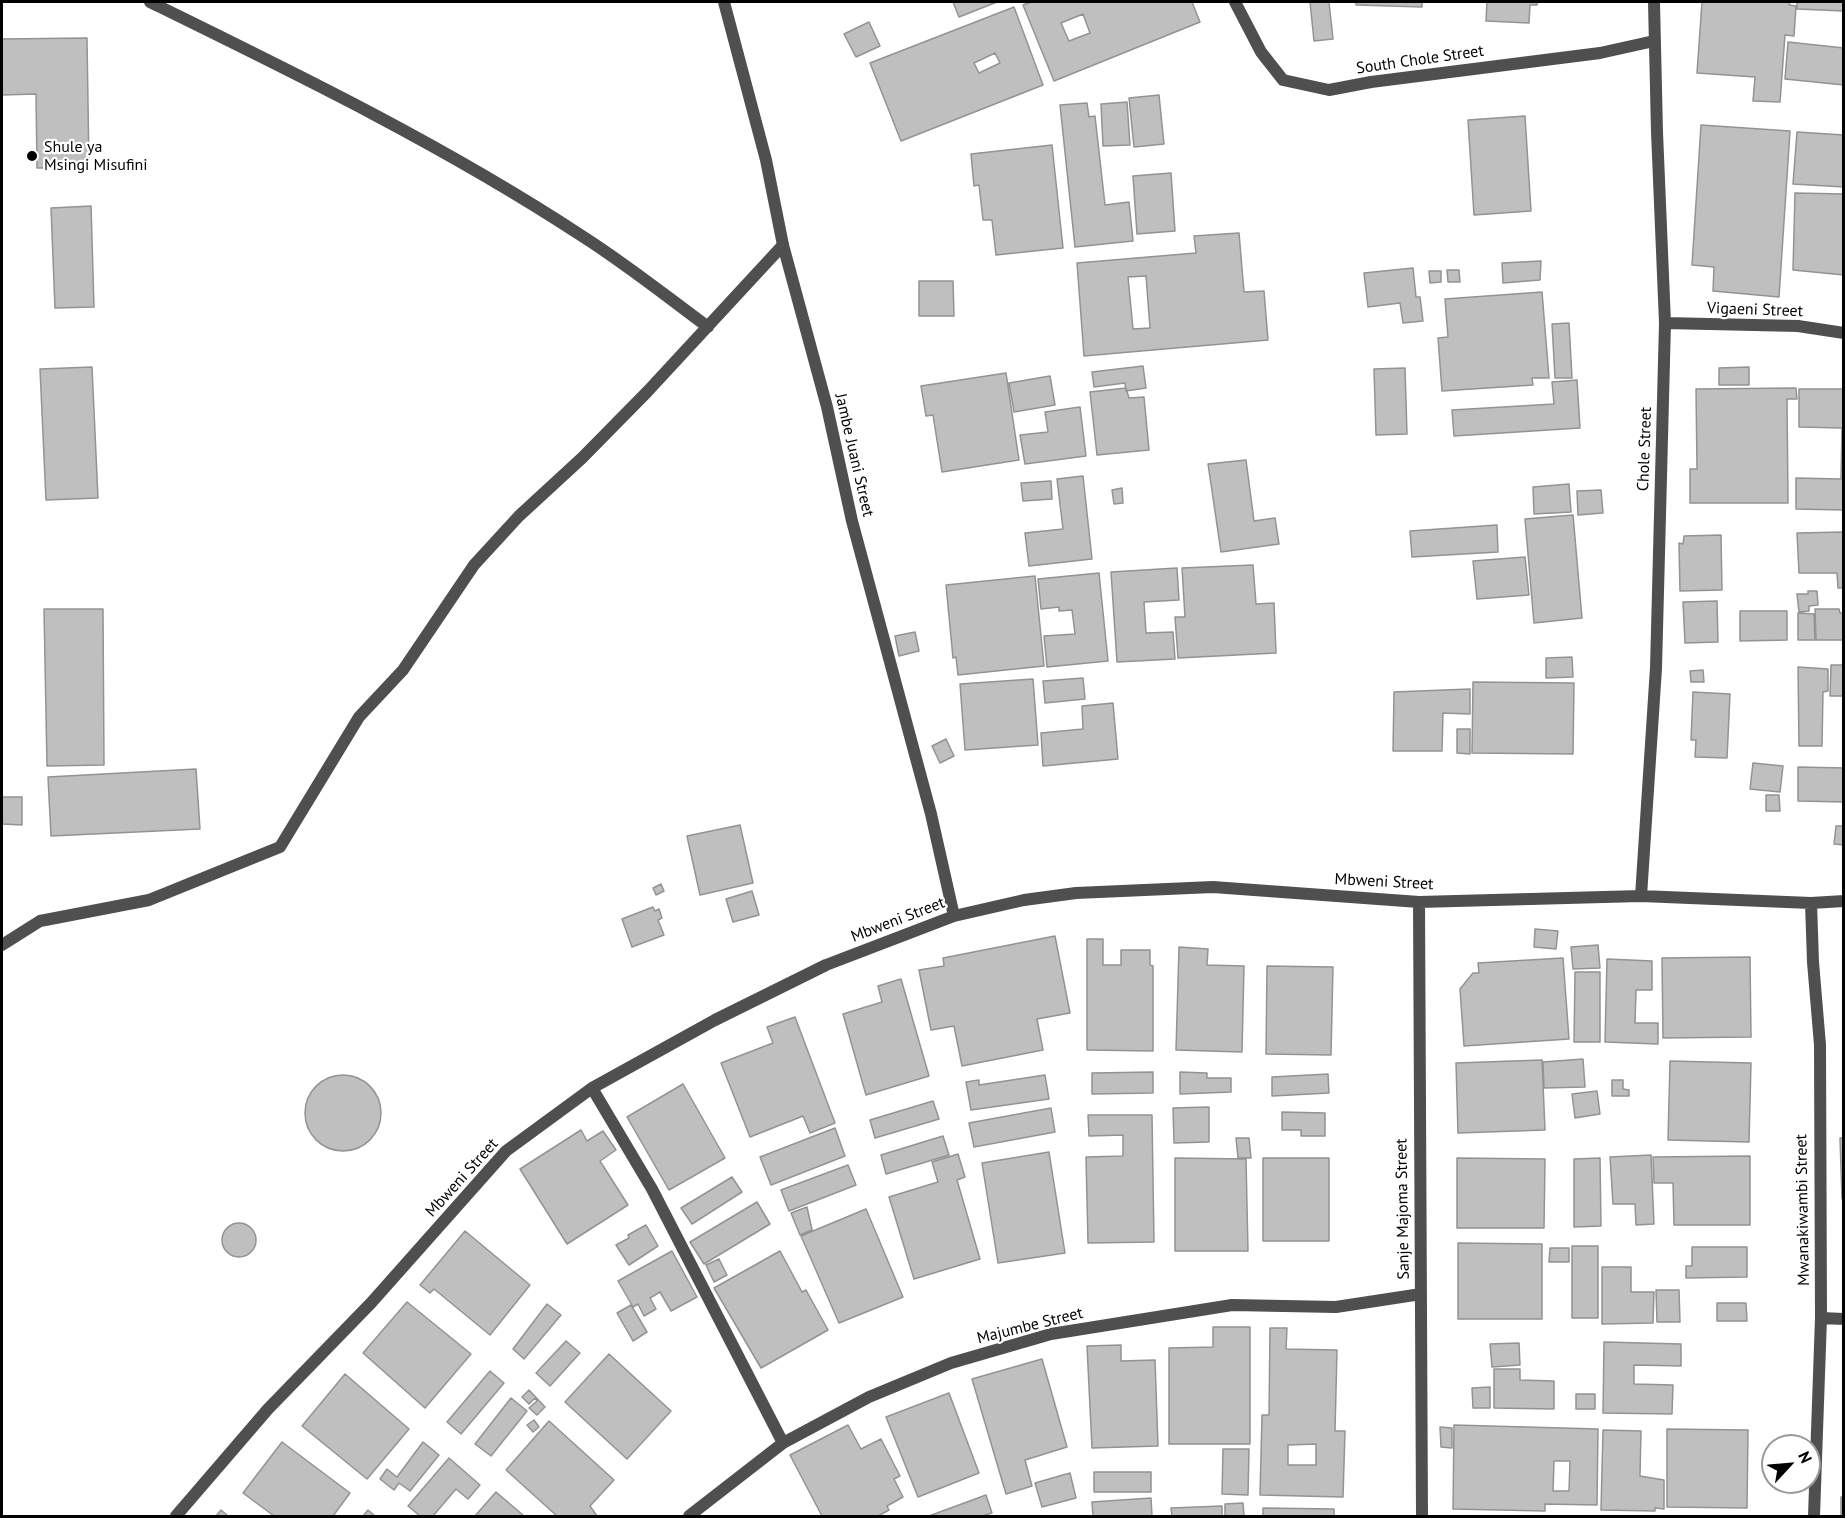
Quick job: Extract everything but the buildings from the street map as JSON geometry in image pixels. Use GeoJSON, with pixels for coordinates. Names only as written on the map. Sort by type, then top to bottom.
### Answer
{"type":"FeatureCollection","features":[{"type":"Feature","properties":{"kind":"street"},"geometry":{"type":"LineString","coordinates":[[150,2],[308,79],[435,147],[584,236],[708,327]]}},
{"type":"Feature","properties":{"kind":"street","name":"Jambe Juani Street"},"geometry":{"type":"LineString","coordinates":[[724,2],[766,160],[783,245],[826,407],[852,521],[931,813],[954,916]]}},
{"type":"Feature","properties":{"kind":"street","name":"South Chole Street"},"geometry":{"type":"LineString","coordinates":[[1235,2],[1261,52],[1283,80],[1329,90],[1371,82],[1600,52],[1654,41]]}},
{"type":"Feature","properties":{"kind":"street","name":"Chole Street"},"geometry":{"type":"LineString","coordinates":[[1641,896],[1656,668],[1665,323],[1654,2]]}},
{"type":"Feature","properties":{"kind":"street"},"geometry":{"type":"LineString","coordinates":[[2,945],[40,921],[149,900],[280,847],[359,717],[403,670],[474,566],[519,516],[582,458],[783,245]]}},
{"type":"Feature","properties":{"kind":"street","name":"Vigaeni Street"},"geometry":{"type":"LineString","coordinates":[[1665,323],[1798,326],[1844,333]]}},
{"type":"Feature","properties":{"kind":"street","name":"Mbweni Street"},"geometry":{"type":"LineString","coordinates":[[176,1516],[268,1409],[371,1303],[506,1151],[592,1088],[715,1020],[826,965],[954,916],[1024,900],[1076,893],[1213,887],[1419,902],[1641,896],[1811,903],[1844,901]]}},
{"type":"Feature","properties":{"kind":"street","name":"Sanje Majoma Street"},"geometry":{"type":"LineString","coordinates":[[1419,902],[1422,1516]]}},
{"type":"Feature","properties":{"kind":"street","name":"Mwanakiwambi Street"},"geometry":{"type":"LineString","coordinates":[[1811,903],[1820,1045],[1821,1318],[1814,1516]]}},
{"type":"Feature","properties":{"kind":"street"},"geometry":{"type":"LineString","coordinates":[[592,1088],[652,1189],[783,1443]]}},
{"type":"Feature","properties":{"kind":"street","name":"Majumbe Street"},"geometry":{"type":"LineString","coordinates":[[689,1516],[783,1443],[869,1397],[951,1363],[1051,1334],[1232,1305],[1336,1306],[1421,1294]]}},
{"type":"Feature","properties":{"kind":"street"},"geometry":{"type":"LineString","coordinates":[[1821,1318],[1844,1318]]}},
{"type":"Feature","properties":{"kind":"place","name":"Shule ya Msingi Misufini"},"geometry":{"type":"Point","coordinates":[32,156]}}]}
